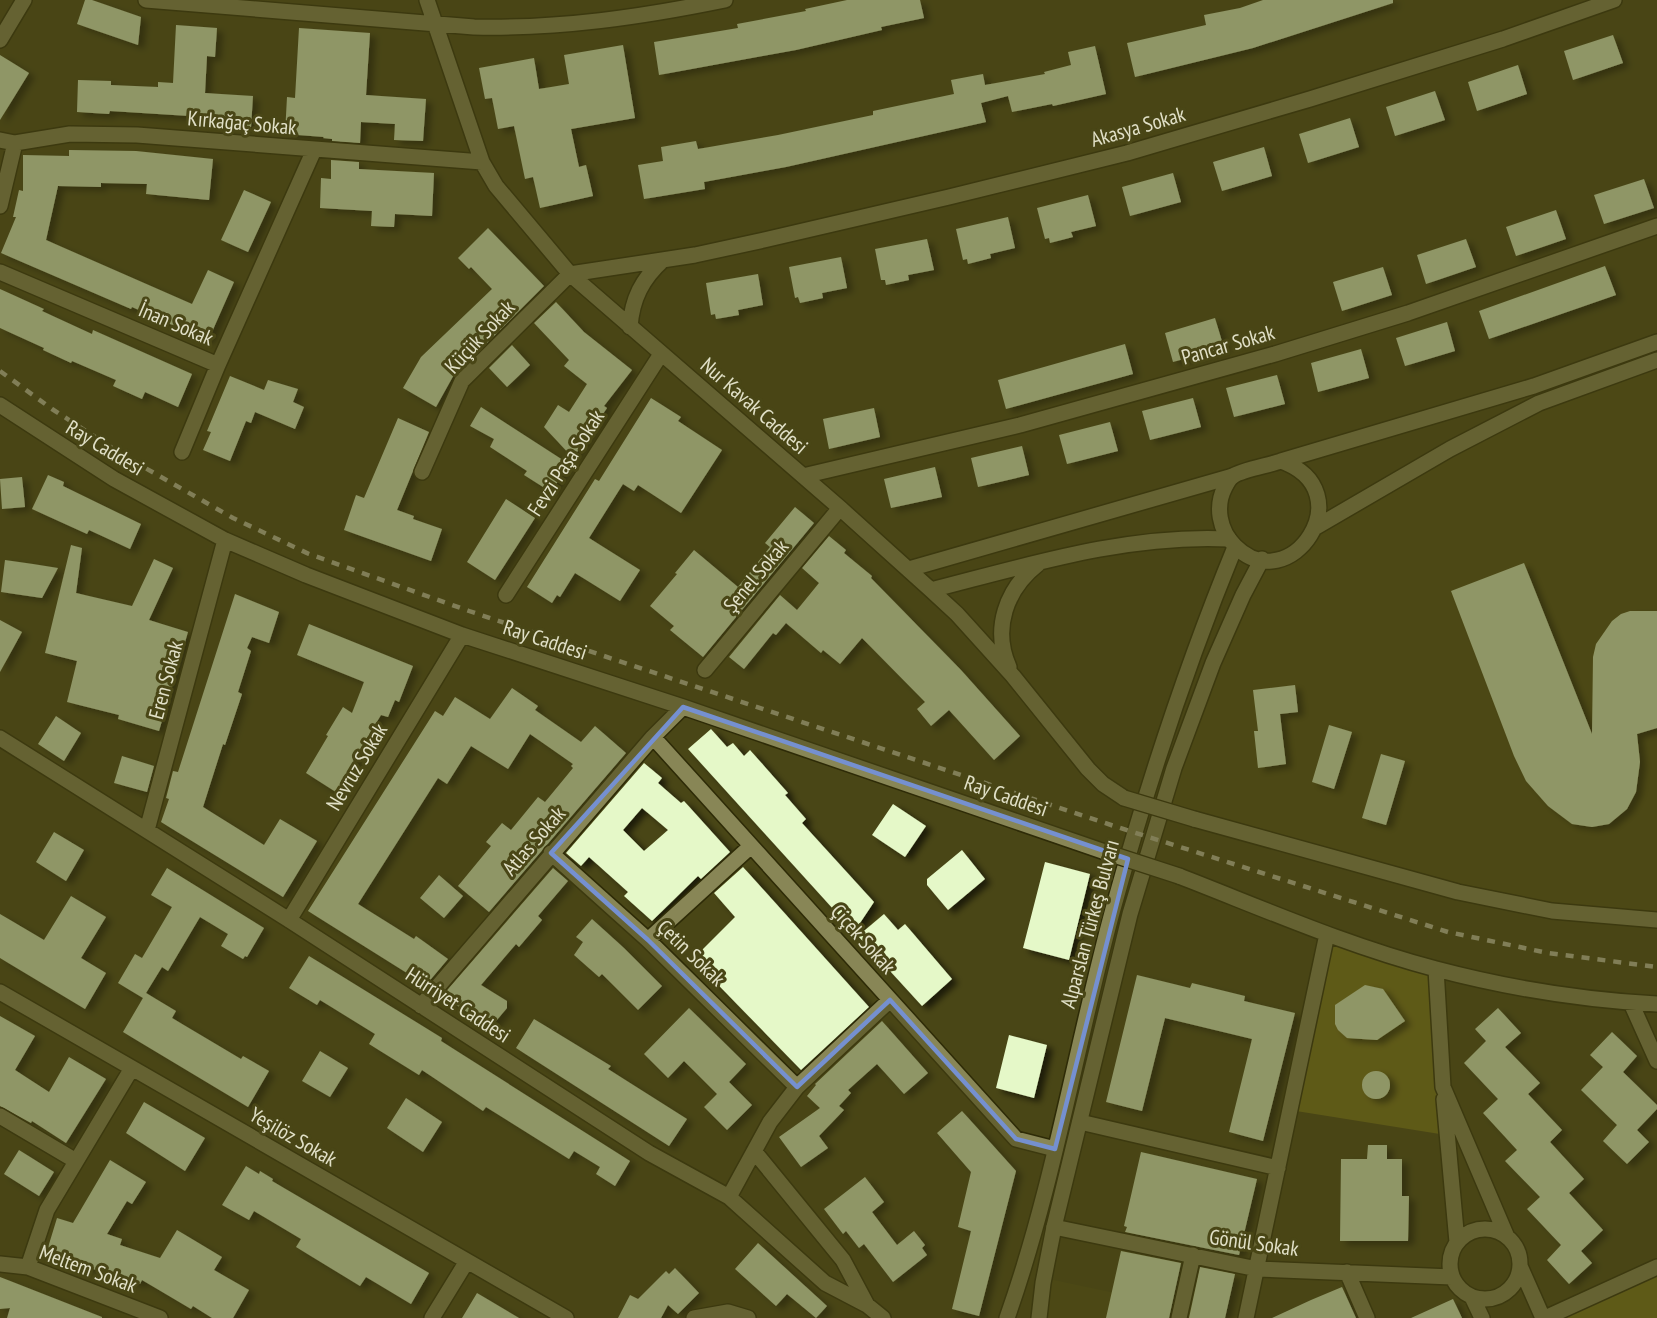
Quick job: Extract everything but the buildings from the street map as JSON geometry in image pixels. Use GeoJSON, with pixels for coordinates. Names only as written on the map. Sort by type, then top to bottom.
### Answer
{"type":"FeatureCollection","features":[{"type":"Feature","properties":{"kind":"street"},"geometry":{"type":"LineString","coordinates":[[0,40],[24,0]]}},
{"type":"Feature","properties":{"kind":"street"},"geometry":{"type":"LineString","coordinates":[[146,0],[435,24],[515,28],[660,13],[725,0]]}},
{"type":"Feature","properties":{"kind":"street","name":"Nur Kavak Caddesi"},"geometry":{"type":"LineString","coordinates":[[427,0],[482,162],[496,186],[570,274],[931,590],[963,621],[1012,676],[1088,769],[1103,784],[1124,798],[1161,810],[1458,892],[1552,911],[1657,920]]}},
{"type":"Feature","properties":{"kind":"street","name":"Akasya Sokak"},"geometry":{"type":"LineString","coordinates":[[570,274],[663,260],[865,218],[1127,153],[1503,39],[1614,0]]}},
{"type":"Feature","properties":{"kind":"street","name":"Kırkağaç Sokak"},"geometry":{"type":"LineString","coordinates":[[8,142],[70,134],[137,135],[482,162]]}},
{"type":"Feature","properties":{"kind":"street"},"geometry":{"type":"LineString","coordinates":[[0,206],[8,142]]}},
{"type":"Feature","properties":{"kind":"street","name":"İnan Sokak"},"geometry":{"type":"LineString","coordinates":[[0,272],[218,365],[314,150]]}},
{"type":"Feature","properties":{"kind":"street","name":"Pancar Sokak"},"geometry":{"type":"LineString","coordinates":[[803,476],[1020,425],[1275,354],[1408,313],[1657,226]]}},
{"type":"Feature","properties":{"kind":"street"},"geometry":{"type":"LineString","coordinates":[[630,327],[632,308],[639,290],[663,260]]}},
{"type":"Feature","properties":{"kind":"street","name":"Küçük Sokak"},"geometry":{"type":"LineString","coordinates":[[422,472],[462,381],[570,274]]}},
{"type":"Feature","properties":{"kind":"street"},"geometry":{"type":"LineString","coordinates":[[909,569],[1534,386],[1657,342]]}},
{"type":"Feature","properties":{"kind":"street","name":"Fevzi Paşa Sokak"},"geometry":{"type":"LineString","coordinates":[[506,595],[661,354]]}},
{"type":"Feature","properties":{"kind":"street"},"geometry":{"type":"LineString","coordinates":[[1316,527],[1450,449],[1539,403],[1657,360]]}},
{"type":"Feature","properties":{"kind":"street"},"geometry":{"type":"LineString","coordinates":[[182,452],[218,365]]}},
{"type":"Feature","properties":{"kind":"street","name":"Ray Caddesi"},"geometry":{"type":"LineString","coordinates":[[0,405],[114,479],[225,540],[306,575],[462,635],[683,707],[1179,876],[1326,934],[1436,969],[1500,983],[1630,1003],[1657,1004]]}},
{"type":"Feature","properties":{"kind":"street"},"geometry":{"type":"LineString","coordinates":[[1233,476],[1223,490],[1219,507],[1221,524],[1232,543],[1252,557],[1281,558],[1299,550],[1312,536],[1319,508],[1315,490],[1305,475],[1290,464],[1281,461]]}},
{"type":"Feature","properties":{"kind":"street","name":"Şenel Sokak"},"geometry":{"type":"LineString","coordinates":[[705,670],[840,508]]}},
{"type":"Feature","properties":{"kind":"street"},"geometry":{"type":"LineString","coordinates":[[931,590],[1096,549],[1150,541],[1197,538],[1232,543]]}},
{"type":"Feature","properties":{"kind":"street","name":"Eren Sokak"},"geometry":{"type":"LineString","coordinates":[[147,831],[225,540]]}},
{"type":"Feature","properties":{"kind":"street","name":"Alparslan Türkeş Bulvarı"},"geometry":{"type":"LineString","coordinates":[[1007,1318],[1030,1247],[1113,909],[1157,762],[1232,543]]}},
{"type":"Feature","properties":{"kind":"street","name":"Alparslan Türkeş Bulvarı"},"geometry":{"type":"LineString","coordinates":[[1039,1318],[1054,1227],[1130,914],[1174,768],[1213,663],[1243,595],[1262,559]]}},
{"type":"Feature","properties":{"kind":"street"},"geometry":{"type":"LineString","coordinates":[[1012,676],[1001,641],[1006,604],[1020,581],[1040,562]]}},
{"type":"Feature","properties":{"kind":"street","name":"Nevruz Sokak"},"geometry":{"type":"LineString","coordinates":[[289,920],[462,635]]}},
{"type":"Feature","properties":{"kind":"street","name":"Atlas Sokak"},"geometry":{"type":"LineString","coordinates":[[420,1006],[652,737],[683,707]]}},
{"type":"Feature","properties":{"kind":"street","name":"Çiçek Sokak"},"geometry":{"type":"LineString","coordinates":[[652,737],[1016,1139],[1055,1149]]}},
{"type":"Feature","properties":{"kind":"street","name":"Hürriyet Caddesi"},"geometry":{"type":"LineString","coordinates":[[0,738],[289,920],[649,1153],[729,1197],[825,1282],[867,1305],[883,1318]]}},
{"type":"Feature","properties":{"kind":"street"},"geometry":{"type":"LineString","coordinates":[[648,940],[751,846]]}},
{"type":"Feature","properties":{"kind":"street","name":"Çetin Sokak"},"geometry":{"type":"LineString","coordinates":[[551,853],[648,940],[796,1087]]}},
{"type":"Feature","properties":{"kind":"street"},"geometry":{"type":"LineString","coordinates":[[1246,1318],[1326,934]]}},
{"type":"Feature","properties":{"kind":"street"},"geometry":{"type":"LineString","coordinates":[[1436,969],[1443,1087],[1457,1242],[1449,1263],[1452,1277],[1460,1289],[1473,1297],[1487,1299],[1507,1292],[1516,1280],[1520,1266]]}},
{"type":"Feature","properties":{"kind":"street","name":"Yeşilöz Sokak"},"geometry":{"type":"LineString","coordinates":[[0,992],[566,1318]]}},
{"type":"Feature","properties":{"kind":"street"},"geometry":{"type":"LineString","coordinates":[[729,1197],[770,1122],[796,1087],[890,1000]]}},
{"type":"Feature","properties":{"kind":"street"},"geometry":{"type":"LineString","coordinates":[[1630,1003],[1657,1061]]}},
{"type":"Feature","properties":{"kind":"street"},"geometry":{"type":"LineString","coordinates":[[28,1268],[47,1210],[132,1068]]}},
{"type":"Feature","properties":{"kind":"street"},"geometry":{"type":"LineString","coordinates":[[1443,1087],[1508,1237],[1518,1253],[1520,1266],[1544,1318],[1657,1267]]}},
{"type":"Feature","properties":{"kind":"street"},"geometry":{"type":"LineString","coordinates":[[0,1116],[76,1161]]}},
{"type":"Feature","properties":{"kind":"street"},"geometry":{"type":"LineString","coordinates":[[1080,1122],[1278,1168]]}},
{"type":"Feature","properties":{"kind":"street"},"geometry":{"type":"LineString","coordinates":[[754,1151],[843,1260],[867,1305]]}},
{"type":"Feature","properties":{"kind":"street","name":"Gönül Sokak"},"geometry":{"type":"LineString","coordinates":[[1054,1227],[1257,1269],[1452,1277]]}},
{"type":"Feature","properties":{"kind":"street"},"geometry":{"type":"LineString","coordinates":[[1457,1242],[1467,1233],[1481,1229],[1495,1230],[1508,1237]]}},
{"type":"Feature","properties":{"kind":"street"},"geometry":{"type":"LineString","coordinates":[[1179,1318],[1193,1256]]}},
{"type":"Feature","properties":{"kind":"street"},"geometry":{"type":"LineString","coordinates":[[432,1318],[467,1261]]}},
{"type":"Feature","properties":{"kind":"street","name":"Meltem Sokak"},"geometry":{"type":"LineString","coordinates":[[0,1264],[28,1268],[160,1318]]}},
{"type":"Feature","properties":{"kind":"street"},"geometry":{"type":"LineString","coordinates":[[1347,1272],[1367,1318]]}},
{"type":"Feature","properties":{"kind":"street"},"geometry":{"type":"LineString","coordinates":[[1473,1297],[1482,1318]]}},
{"type":"Feature","properties":{"kind":"street"},"geometry":{"type":"LineString","coordinates":[[694,1318],[728,1312],[748,1318]]}},
{"type":"Feature","properties":{"kind":"highlighted area"},"geometry":{"type":"Polygon","coordinates":[[[683,707],[1128,859],[1055,1149],[1016,1139],[890,1000],[797,1087],[648,940],[551,853],[683,707]]]}},
{"type":"Feature","properties":{"kind":"shaded area"},"geometry":{"type":"Polygon","coordinates":[[[1657,360],[1657,920],[1552,911],[1162,810],[1262,559],[1312,536],[1450,449],[1657,360]]]}},
{"type":"Feature","properties":{"kind":"shaded area"},"geometry":{"type":"Polygon","coordinates":[[[1327,934],[1436,969],[1446,1135],[1290,1110],[1327,934]]]}},
{"type":"Feature","properties":{"kind":"shaded area"},"geometry":{"type":"Polygon","coordinates":[[[1657,1267],[1657,1318],[1545,1318],[1657,1267]]]}},
{"type":"Feature","properties":{"kind":"shaded area"},"geometry":{"type":"Polygon","coordinates":[[[1044,1278],[1181,1307],[1182,1305],[1242,1318],[1039,1318],[1044,1278]]]}},
{"type":"Feature","properties":{"kind":"railway"},"geometry":{"type":"LineString","coordinates":[[0,371],[52,409],[126,457],[233,518],[309,554],[469,611],[1114,826],[1448,932],[1548,953],[1657,967]]}}]}
